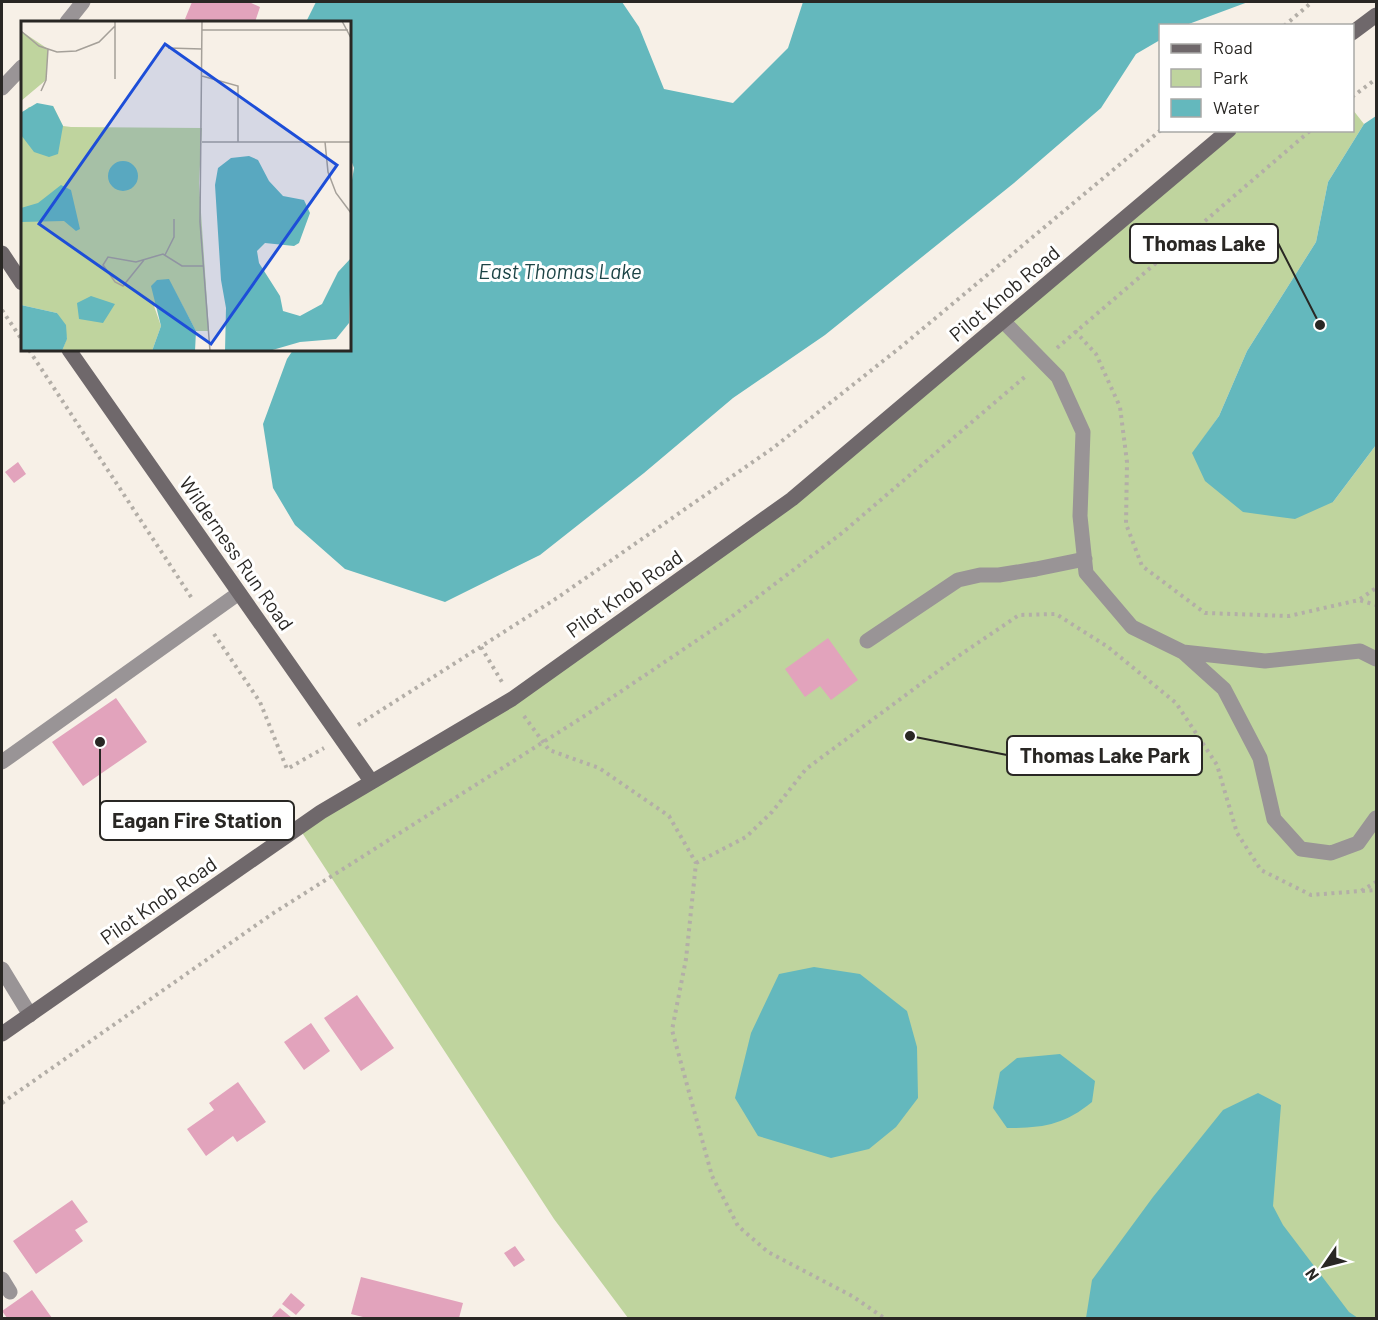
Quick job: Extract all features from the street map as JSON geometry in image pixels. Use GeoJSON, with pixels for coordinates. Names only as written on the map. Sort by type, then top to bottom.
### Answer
{"type":"FeatureCollection","features":[{"type":"Feature","properties":{"kind":"main road"},"geometry":{"type":"LineString","coordinates":[[1354,32],[1377,15]]}},
{"type":"Feature","properties":{"kind":"main road","name":"Pilot Knob Road"},"geometry":{"type":"LineString","coordinates":[[2,1034],[321,812],[512,699],[792,499],[1227,132]]}},
{"type":"Feature","properties":{"kind":"main road"},"geometry":{"type":"LineString","coordinates":[[2,253],[21,282]]}},
{"type":"Feature","properties":{"kind":"main road","name":"Wilderness Run Road"},"geometry":{"type":"LineString","coordinates":[[70,351],[370,781]]}},
{"type":"Feature","properties":{"kind":"street"},"geometry":{"type":"LineString","coordinates":[[68,21],[83,2]]}},
{"type":"Feature","properties":{"kind":"street"},"geometry":{"type":"LineString","coordinates":[[2,88],[21,68]]}},
{"type":"Feature","properties":{"kind":"street"},"geometry":{"type":"LineString","coordinates":[[1003,321],[1058,377],[1083,432],[1080,516],[1086,573],[1132,627],[1183,652],[1224,689],[1260,758],[1274,819],[1301,849],[1331,853],[1358,843],[1377,818]]}},
{"type":"Feature","properties":{"kind":"street"},"geometry":{"type":"LineString","coordinates":[[867,641],[958,580],[980,575],[999,575],[1036,569],[1085,559]]}},
{"type":"Feature","properties":{"kind":"street"},"geometry":{"type":"LineString","coordinates":[[2,762],[239,593]]}},
{"type":"Feature","properties":{"kind":"street"},"geometry":{"type":"LineString","coordinates":[[1183,652],[1265,661],[1360,651],[1377,659]]}},
{"type":"Feature","properties":{"kind":"street"},"geometry":{"type":"LineString","coordinates":[[2,969],[30,1015]]}},
{"type":"Feature","properties":{"kind":"path"},"geometry":{"type":"LineString","coordinates":[[1286,24],[1312,2]]}},
{"type":"Feature","properties":{"kind":"path"},"geometry":{"type":"LineString","coordinates":[[1354,96],[1377,79]]}},
{"type":"Feature","properties":{"kind":"path"},"geometry":{"type":"LineString","coordinates":[[30,351],[260,702],[287,769],[340,738],[557,598],[773,448],[902,346],[1159,132]]}},
{"type":"Feature","properties":{"kind":"path"},"geometry":{"type":"LineString","coordinates":[[2,1102],[282,908],[542,743],[730,618],[842,533],[984,414],[1075,331],[1309,132]]}},
{"type":"Feature","properties":{"kind":"path"},"geometry":{"type":"LineString","coordinates":[[2,310],[21,338]]}},
{"type":"Feature","properties":{"kind":"path"},"geometry":{"type":"LineString","coordinates":[[1075,331],[1096,354],[1120,406],[1127,462],[1126,524],[1142,566],[1205,613],[1289,616],[1359,600],[1377,588]]}},
{"type":"Feature","properties":{"kind":"path"},"geometry":{"type":"LineString","coordinates":[[1359,600],[1377,605]]}},
{"type":"Feature","properties":{"kind":"path"},"geometry":{"type":"LineString","coordinates":[[696,863],[746,837],[772,812],[806,769],[957,657],[1019,615],[1056,614],[1108,647],[1176,703],[1217,765],[1237,833],[1261,870],[1311,895],[1377,890]]}},
{"type":"Feature","properties":{"kind":"path"},"geometry":{"type":"LineString","coordinates":[[542,743],[549,750],[599,768],[669,816],[696,863],[687,959],[672,1030],[712,1176],[738,1226],[768,1252],[852,1296],[884,1318]]}},
{"type":"Feature","properties":{"kind":"path"},"geometry":{"type":"LineString","coordinates":[[1361,891],[1377,882]]}},
{"type":"Feature","properties":{"kind":"green space"},"geometry":{"type":"Polygon","coordinates":[[[1354,111],[1364,124],[1328,182],[1316,242],[1247,351],[1219,416],[1193,453],[1333,502],[1376,445],[1376,1318],[628,1318],[554,1219],[299,828],[587,645],[792,499],[1231,132],[1354,132],[1354,111]]]}},
{"type":"Feature","properties":{"kind":"water","name":"East Thomas Lake"},"geometry":{"type":"Polygon","coordinates":[[[316,2],[622,2],[639,27],[664,89],[733,103],[788,48],[803,2],[1248,2],[1189,24],[1159,24],[1159,41],[1136,54],[1101,108],[1014,183],[825,335],[733,398],[644,473],[540,555],[445,602],[345,569],[295,525],[273,488],[263,424],[287,359],[292,351],[351,351],[351,186],[354,168],[351,160],[351,21],[306,21],[316,2]]]}},
{"type":"Feature","properties":{"kind":"water"},"geometry":{"type":"Polygon","coordinates":[[[1376,116],[1376,445],[1333,502],[1295,519],[1243,512],[1205,481],[1192,453],[1219,416],[1247,351],[1316,242],[1328,182],[1364,124],[1376,116]]]}},
{"type":"Feature","properties":{"kind":"water"},"geometry":{"type":"Polygon","coordinates":[[[814,967],[860,974],[907,1011],[917,1047],[918,1098],[896,1127],[869,1149],[831,1158],[758,1136],[735,1098],[751,1033],[779,974],[814,967]]]}},
{"type":"Feature","properties":{"kind":"water"},"geometry":{"type":"Polygon","coordinates":[[[1060,1054],[1095,1081],[1092,1102],[1072,1116],[1052,1124],[1007,1128],[993,1108],[1000,1072],[1017,1058],[1060,1054]]]}},
{"type":"Feature","properties":{"kind":"water"},"geometry":{"type":"Polygon","coordinates":[[[1258,1093],[1281,1105],[1273,1206],[1283,1225],[1349,1312],[1358,1318],[1086,1318],[1092,1280],[1153,1197],[1223,1110],[1258,1093]]]}},
{"type":"Feature","properties":{"kind":"building"},"geometry":{"type":"Polygon","coordinates":[[[192,2],[249,2],[260,7],[255,21],[191,21],[185,19],[192,2]]]}},
{"type":"Feature","properties":{"kind":"building"},"geometry":{"type":"Polygon","coordinates":[[[18,462],[26,474],[14,483],[5,472],[18,462]]]}},
{"type":"Feature","properties":{"kind":"building"},"geometry":{"type":"Polygon","coordinates":[[[828,638],[858,680],[831,700],[820,686],[805,697],[785,669],[828,638]]]}},
{"type":"Feature","properties":{"kind":"building"},"geometry":{"type":"Polygon","coordinates":[[[116,698],[147,742],[83,786],[52,742],[116,698]]]}},
{"type":"Feature","properties":{"kind":"building"},"geometry":{"type":"Polygon","coordinates":[[[357,995],[394,1048],[361,1071],[324,1018],[357,995]]]}},
{"type":"Feature","properties":{"kind":"building"},"geometry":{"type":"Polygon","coordinates":[[[311,1023],[330,1051],[304,1070],[284,1042],[311,1023]]]}},
{"type":"Feature","properties":{"kind":"building"},"geometry":{"type":"Polygon","coordinates":[[[238,1082],[266,1122],[237,1142],[233,1136],[206,1156],[187,1129],[214,1110],[209,1103],[238,1082]]]}},
{"type":"Feature","properties":{"kind":"building"},"geometry":{"type":"Polygon","coordinates":[[[72,1200],[88,1222],[75,1230],[83,1241],[36,1274],[13,1241],[72,1200]]]}},
{"type":"Feature","properties":{"kind":"building"},"geometry":{"type":"Polygon","coordinates":[[[515,1246],[525,1260],[514,1267],[504,1253],[515,1246]]]}},
{"type":"Feature","properties":{"kind":"building"},"geometry":{"type":"Polygon","coordinates":[[[361,1277],[463,1303],[459,1318],[367,1318],[351,1314],[361,1277]]]}},
{"type":"Feature","properties":{"kind":"building"},"geometry":{"type":"Polygon","coordinates":[[[32,1290],[52,1318],[7,1318],[2,1311],[32,1290]]]}},
{"type":"Feature","properties":{"kind":"building"},"geometry":{"type":"Polygon","coordinates":[[[291,1293],[305,1305],[296,1315],[282,1304],[291,1293]]]}},
{"type":"Feature","properties":{"kind":"building"},"geometry":{"type":"Polygon","coordinates":[[[280,1308],[292,1318],[271,1318],[280,1308]]]}},
{"type":"Feature","properties":{"kind":"place","name":"Thomas Lake"},"geometry":{"type":"Point","coordinates":[1320,325]}},
{"type":"Feature","properties":{"kind":"place","name":"Thomas Lake Park"},"geometry":{"type":"Point","coordinates":[910,736]}},
{"type":"Feature","properties":{"kind":"place","name":"Eagan Fire Station"},"geometry":{"type":"Point","coordinates":[100,742]}}]}
